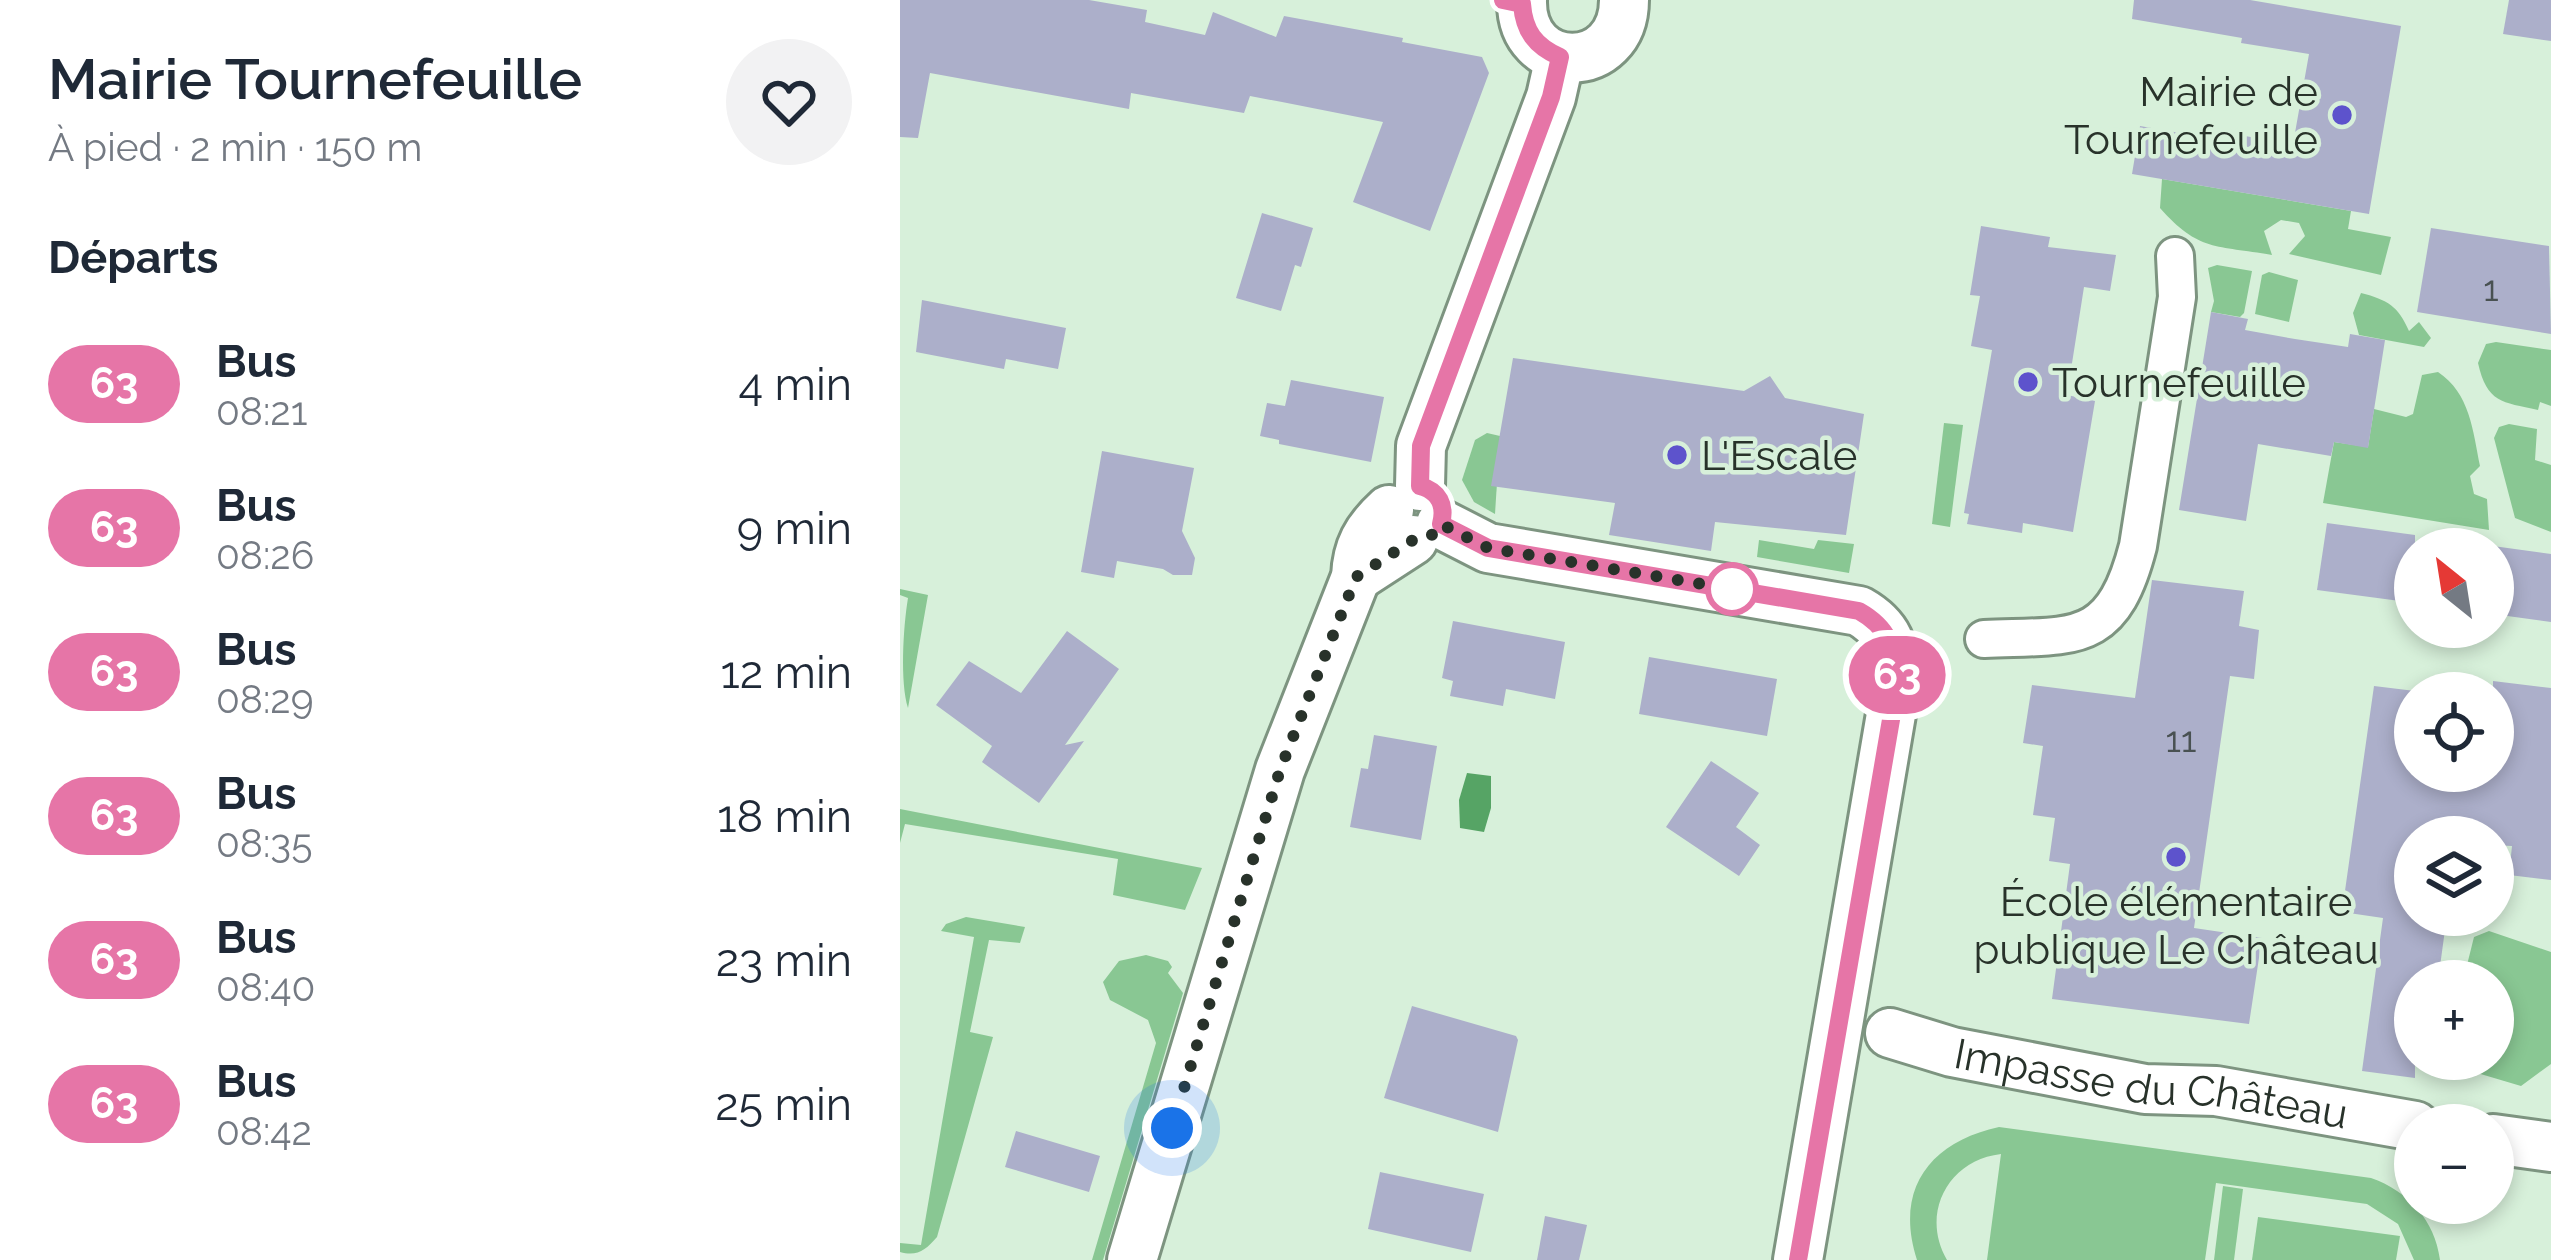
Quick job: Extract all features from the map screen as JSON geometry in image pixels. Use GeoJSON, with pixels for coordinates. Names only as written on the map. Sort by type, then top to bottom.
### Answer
{"type":"FeatureCollection","features":[{"type":"Feature","properties":{"kind":"street"},"geometry":{"type":"LineString","coordinates":[[1516,1],[1536,43],[1560,57],[1576,58],[1605,47],[1623,21],[1624,0]]}},
{"type":"Feature","properties":{"kind":"street"},"geometry":{"type":"LineString","coordinates":[[1132,1260],[1280,770],[1356,577],[1416,515],[1421,446],[1551,97],[1560,57]]}},
{"type":"Feature","properties":{"kind":"street"},"geometry":{"type":"LineString","coordinates":[[1984,640],[2072,635],[2106,619],[2127,586],[2138,546],[2177,297],[2176,256]]}},
{"type":"Feature","properties":{"kind":"street"},"geometry":{"type":"LineString","coordinates":[[1416,515],[1488,548],[1859,611],[1882,624],[1893,648],[1898,679],[1798,1260]]}},
{"type":"Feature","properties":{"kind":"street","name":"Impasse du Château"},"geometry":{"type":"LineString","coordinates":[[1890,1033],[1952,1052],[2145,1089],[2216,1090],[2394,1122]]}},
{"type":"Feature","properties":{"kind":"street"},"geometry":{"type":"LineString","coordinates":[[2514,1142],[2551,1147]]}},
{"type":"Feature","properties":{"kind":"shaded area"},"geometry":{"type":"Polygon","coordinates":[[[2162,179],[2351,211],[2348,229],[2391,237],[2381,275],[2289,254],[2305,236],[2299,223],[2281,220],[2264,231],[2272,255],[2198,240],[2160,208],[2162,179]]]}},
{"type":"Feature","properties":{"kind":"shaded area"},"geometry":{"type":"Polygon","coordinates":[[[2217,265],[2252,271],[2240,317],[2211,312],[2214,301],[2208,268],[2217,265]]]}},
{"type":"Feature","properties":{"kind":"shaded area"},"geometry":{"type":"Polygon","coordinates":[[[2269,272],[2298,280],[2289,322],[2255,314],[2262,275],[2269,272]]]}},
{"type":"Feature","properties":{"kind":"shaded area"},"geometry":{"type":"Polygon","coordinates":[[[2361,293],[2391,305],[2409,331],[2419,322],[2431,338],[2424,347],[2359,335],[2353,313],[2361,293]]]}},
{"type":"Feature","properties":{"kind":"shaded area"},"geometry":{"type":"Polygon","coordinates":[[[2486,344],[2551,350],[2551,406],[2540,402],[2538,410],[2491,393],[2478,363],[2486,344]]]}},
{"type":"Feature","properties":{"kind":"shaded area"},"geometry":{"type":"Polygon","coordinates":[[[2438,372],[2449,381],[2468,414],[2480,466],[2470,476],[2474,494],[2487,499],[2489,528],[2323,503],[2334,442],[2368,447],[2374,409],[2406,417],[2413,414],[2422,375],[2438,372]]]}},
{"type":"Feature","properties":{"kind":"shaded area"},"geometry":{"type":"Polygon","coordinates":[[[1944,423],[1963,425],[1950,527],[1932,524],[1944,423]]]}},
{"type":"Feature","properties":{"kind":"shaded area"},"geometry":{"type":"Polygon","coordinates":[[[2499,427],[2537,429],[2535,460],[2551,465],[2551,532],[2515,518],[2494,438],[2499,427]]]}},
{"type":"Feature","properties":{"kind":"shaded area"},"geometry":{"type":"Polygon","coordinates":[[[1487,433],[1500,436],[1495,514],[1474,502],[1462,480],[1475,440],[1487,433]]]}},
{"type":"Feature","properties":{"kind":"shaded area"},"geometry":{"type":"Polygon","coordinates":[[[1759,540],[1814,549],[1818,540],[1854,544],[1849,573],[1757,557],[1759,540]]]}},
{"type":"Feature","properties":{"kind":"shaded area"},"geometry":{"type":"Polygon","coordinates":[[[900,589],[928,595],[908,708],[903,655],[908,598],[900,595],[900,589]]]}},
{"type":"Feature","properties":{"kind":"shaded area"},"geometry":{"type":"Polygon","coordinates":[[[1467,773],[1491,776],[1491,808],[1484,832],[1460,828],[1459,800],[1467,773]]]}},
{"type":"Feature","properties":{"kind":"shaded area"},"geometry":{"type":"Polygon","coordinates":[[[900,809],[1202,868],[1185,910],[1113,895],[1118,859],[905,824],[900,843],[900,809]]]}},
{"type":"Feature","properties":{"kind":"shaded area"},"geometry":{"type":"Polygon","coordinates":[[[966,917],[1025,927],[1020,943],[989,940],[970,1032],[993,1037],[937,1237],[911,1254],[900,1252],[900,1243],[921,1245],[974,937],[941,931],[946,924],[966,917]]]}},
{"type":"Feature","properties":{"kind":"shaded area"},"geometry":{"type":"Polygon","coordinates":[[[2504,936],[2551,952],[2551,1064],[2521,1086],[2501,1080],[2514,1080],[2514,960],[2468,960],[2474,937],[2504,936]]]}},
{"type":"Feature","properties":{"kind":"shaded area"},"geometry":{"type":"Polygon","coordinates":[[[1146,955],[1168,961],[1172,967],[1168,973],[1183,993],[1103,1260],[1092,1260],[1156,1043],[1148,1020],[1110,1000],[1103,982],[1119,961],[1146,955]]]}},
{"type":"Feature","properties":{"kind":"shaded area"},"geometry":{"type":"Polygon","coordinates":[[[1999,1127],[2371,1178],[2394,1190],[2394,1221],[2367,1204],[2216,1183],[2205,1260],[1987,1260],[2001,1154],[1966,1167],[1944,1192],[1937,1225],[1947,1260],[1917,1260],[1910,1211],[1915,1191],[1937,1157],[1975,1134],[1999,1127]]]}},
{"type":"Feature","properties":{"kind":"shaded area"},"geometry":{"type":"Polygon","coordinates":[[[2223,1186],[2243,1189],[2234,1260],[2214,1260],[2223,1186]]]}},
{"type":"Feature","properties":{"kind":"shaded area"},"geometry":{"type":"Polygon","coordinates":[[[2258,1217],[2400,1236],[2396,1260],[2252,1260],[2258,1217]]]}},
{"type":"Feature","properties":{"kind":"shaded area"},"geometry":{"type":"Polygon","coordinates":[[[2398,1224],[2428,1224],[2432,1232],[2440,1260],[2414,1260],[2398,1224]]]}},
{"type":"Feature","properties":{"kind":"building"},"geometry":{"type":"Polygon","coordinates":[[[900,0],[1089,0],[1147,10],[1145,22],[1205,35],[1213,12],[1276,37],[1284,16],[1482,57],[1489,73],[1430,231],[1353,202],[1383,122],[1250,96],[1244,113],[1131,93],[1129,109],[930,73],[918,138],[900,137],[900,0]]]}},
{"type":"Feature","properties":{"kind":"building","name":"Mairie de Tournefeuille"},"geometry":{"type":"Polygon","coordinates":[[[2134,0],[2250,0],[2401,26],[2369,214],[2132,174],[2140,126],[2225,141],[2227,133],[2293,144],[2309,54],[2132,19],[2134,0]]]}},
{"type":"Feature","properties":{"kind":"building"},"geometry":{"type":"Polygon","coordinates":[[[2509,0],[2551,0],[2551,41],[2503,34],[2509,0]]]}},
{"type":"Feature","properties":{"kind":"building"},"geometry":{"type":"Polygon","coordinates":[[[1262,213],[1313,228],[1281,311],[1236,298],[1262,213]]]}},
{"type":"Feature","properties":{"kind":"building","name":"Tournefeuille"},"geometry":{"type":"Polygon","coordinates":[[[1981,226],[2050,237],[2048,247],[2116,255],[2110,291],[2084,287],[2067,395],[2095,401],[2073,532],[2023,523],[2022,533],[1967,524],[1969,514],[1964,513],[1992,350],[1971,346],[1980,296],[1970,295],[1981,226]]]}},
{"type":"Feature","properties":{"kind":"building"},"geometry":{"type":"Polygon","coordinates":[[[2431,228],[2549,246],[2551,334],[2417,312],[2431,228]]]}},
{"type":"Feature","properties":{"kind":"building"},"geometry":{"type":"Polygon","coordinates":[[[922,300],[1066,328],[1058,369],[1006,359],[1004,369],[916,352],[922,300]]]}},
{"type":"Feature","properties":{"kind":"building"},"geometry":{"type":"Polygon","coordinates":[[[2211,312],[2248,319],[2245,330],[2295,339],[2348,347],[2350,334],[2385,340],[2368,448],[2334,442],[2331,456],[2258,444],[2246,521],[2179,510],[2211,312]]]}},
{"type":"Feature","properties":{"kind":"building","name":"L'Escale"},"geometry":{"type":"Polygon","coordinates":[[[1513,358],[1744,391],[1770,376],[1785,398],[1864,414],[1846,535],[1715,522],[1711,551],[1609,535],[1615,503],[1491,486],[1513,358]]]}},
{"type":"Feature","properties":{"kind":"building"},"geometry":{"type":"Polygon","coordinates":[[[1291,380],[1384,397],[1371,462],[1260,436],[1267,403],[1285,406],[1291,380]]]}},
{"type":"Feature","properties":{"kind":"building"},"geometry":{"type":"Polygon","coordinates":[[[1102,451],[1194,468],[1182,531],[1195,558],[1192,575],[1117,561],[1114,578],[1081,572],[1102,451]]]}},
{"type":"Feature","properties":{"kind":"building"},"geometry":{"type":"Polygon","coordinates":[[[2327,523],[2394,532],[2394,600],[2317,590],[2327,523]]]}},
{"type":"Feature","properties":{"kind":"building"},"geometry":{"type":"Polygon","coordinates":[[[2514,549],[2551,554],[2551,622],[2514,617],[2514,549]]]}},
{"type":"Feature","properties":{"kind":"building"},"geometry":{"type":"Polygon","coordinates":[[[2152,580],[2244,591],[2239,626],[2259,630],[2254,679],[2230,676],[2194,928],[2262,938],[2249,1024],[2052,999],[2070,864],[2049,861],[2055,818],[2033,815],[2043,746],[2023,743],[2032,685],[2135,698],[2152,580]]]}},
{"type":"Feature","properties":{"kind":"building"},"geometry":{"type":"Polygon","coordinates":[[[1453,621],[1565,642],[1555,699],[1506,689],[1503,706],[1450,696],[1453,681],[1442,678],[1453,621]]]}},
{"type":"Feature","properties":{"kind":"building"},"geometry":{"type":"Polygon","coordinates":[[[1067,631],[1119,669],[1065,745],[1084,741],[1039,803],[982,762],[992,746],[936,705],[969,661],[1021,693],[1067,631]]]}},
{"type":"Feature","properties":{"kind":"building"},"geometry":{"type":"Polygon","coordinates":[[[1649,657],[1777,679],[1767,736],[1639,714],[1649,657]]]}},
{"type":"Feature","properties":{"kind":"building"},"geometry":{"type":"Polygon","coordinates":[[[2514,684],[2551,688],[2551,880],[2514,876],[2514,816],[2394,816],[2394,936],[2444,936],[2441,960],[2394,960],[2394,1075],[2362,1071],[2383,918],[2342,912],[2374,686],[2394,688],[2394,792],[2514,792],[2514,684]]]}},
{"type":"Feature","properties":{"kind":"building"},"geometry":{"type":"Polygon","coordinates":[[[1374,735],[1437,746],[1421,840],[1350,827],[1361,768],[1368,769],[1374,735]]]}},
{"type":"Feature","properties":{"kind":"building"},"geometry":{"type":"Polygon","coordinates":[[[1711,761],[1759,793],[1736,827],[1760,845],[1739,876],[1666,827],[1711,761]]]}},
{"type":"Feature","properties":{"kind":"building"},"geometry":{"type":"Polygon","coordinates":[[[1412,1006],[1516,1036],[1498,1132],[1384,1098],[1412,1006]]]}},
{"type":"Feature","properties":{"kind":"building"},"geometry":{"type":"Polygon","coordinates":[[[1016,1131],[1100,1156],[1089,1192],[1005,1167],[1016,1131]]]}},
{"type":"Feature","properties":{"kind":"building"},"geometry":{"type":"Polygon","coordinates":[[[1380,1172],[1484,1194],[1471,1252],[1368,1229],[1380,1172]]]}},
{"type":"Feature","properties":{"kind":"building"},"geometry":{"type":"Polygon","coordinates":[[[1545,1216],[1587,1225],[1579,1260],[1537,1260],[1545,1216]]]}},
{"type":"Feature","properties":{"kind":"bus line","name":"63"},"geometry":{"type":"LineString","coordinates":[[1503,0],[1522,4],[1528,32],[1536,43],[1560,57],[1551,97],[1421,446],[1420,486],[1433,491],[1442,503],[1441,524],[1488,548],[1859,611],[1882,624],[1893,648],[1898,679],[1798,1260]]}},
{"type":"Feature","properties":{"kind":"place","name":"Mairie de Tournefeuille"},"geometry":{"type":"Point","coordinates":[2342,115]}},
{"type":"Feature","properties":{"kind":"place","name":"Tournefeuille"},"geometry":{"type":"Point","coordinates":[2028,382]}},
{"type":"Feature","properties":{"kind":"place","name":"L'Escale"},"geometry":{"type":"Point","coordinates":[1677,455]}},
{"type":"Feature","properties":{"kind":"place","name":"École élémentaire publique Le Château"},"geometry":{"type":"Point","coordinates":[2176,857]}},
{"type":"Feature","properties":{"kind":"route"},"geometry":{"type":"LineString","coordinates":[[1172,1128],[1280,770],[1356,577],[1413,540],[1430,537],[1441,524],[1488,548],[1732,589]]}}]}
